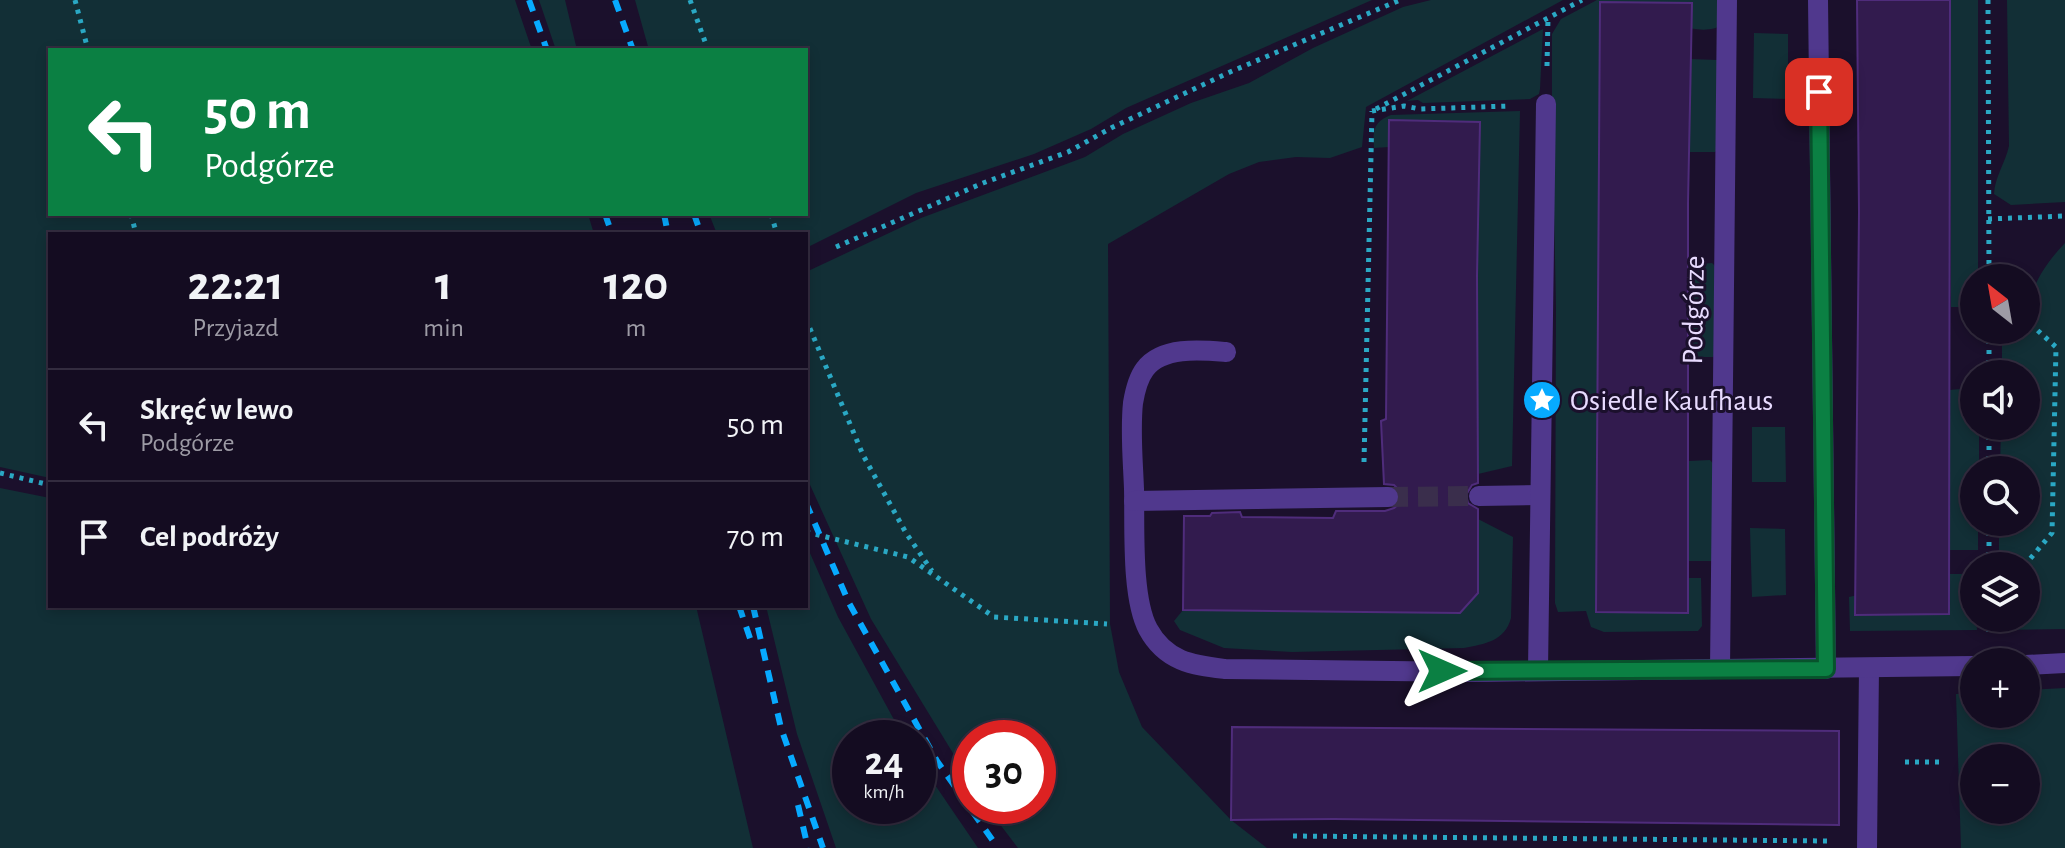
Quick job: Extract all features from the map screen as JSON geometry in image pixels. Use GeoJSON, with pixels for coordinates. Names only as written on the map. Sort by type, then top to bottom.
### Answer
{"type":"FeatureCollection","features":[{"type":"Feature","properties":{"kind":"street","name":"Podgórze"},"geometry":{"type":"LineString","coordinates":[[1720,669],[1727,0]]}},
{"type":"Feature","properties":{"kind":"street"},"geometry":{"type":"LineString","coordinates":[[1818,0],[1826,669]]}},
{"type":"Feature","properties":{"kind":"street"},"geometry":{"type":"LineString","coordinates":[[1538,670],[1546,104]]}},
{"type":"Feature","properties":{"kind":"street"},"geometry":{"type":"LineString","coordinates":[[1226,352],[1182,351],[1147,366],[1138,380],[1134,400],[1134,501],[1140,606],[1148,629],[1163,648],[1187,665],[1225,669],[1538,670],[1960,666]]}},
{"type":"Feature","properties":{"kind":"street"},"geometry":{"type":"LineString","coordinates":[[1479,496],[1540,495]]}},
{"type":"Feature","properties":{"kind":"street"},"geometry":{"type":"LineString","coordinates":[[1134,501],[1388,497]]}},
{"type":"Feature","properties":{"kind":"street"},"geometry":{"type":"LineString","coordinates":[[2040,664],[2065,663]]}},
{"type":"Feature","properties":{"kind":"street"},"geometry":{"type":"LineString","coordinates":[[1867,848],[1869,668]]}},
{"type":"Feature","properties":{"kind":"path"},"geometry":{"type":"LineString","coordinates":[[75,0],[87,48]]}},
{"type":"Feature","properties":{"kind":"path"},"geometry":{"type":"LineString","coordinates":[[690,0],[707,48]]}},
{"type":"Feature","properties":{"kind":"path"},"geometry":{"type":"LineString","coordinates":[[836,247],[983,183],[1068,152],[1111,128],[1230,72],[1400,0]]}},
{"type":"Feature","properties":{"kind":"path"},"geometry":{"type":"LineString","coordinates":[[1372,111],[1582,0]]}},
{"type":"Feature","properties":{"kind":"path"},"geometry":{"type":"LineString","coordinates":[[1988,0],[1989,264]]}},
{"type":"Feature","properties":{"kind":"path"},"geometry":{"type":"LineString","coordinates":[[1372,111],[1404,106],[1420,109],[1546,104],[1548,17]]}},
{"type":"Feature","properties":{"kind":"path"},"geometry":{"type":"LineString","coordinates":[[1363,497],[1372,111]]}},
{"type":"Feature","properties":{"kind":"path"},"geometry":{"type":"LineString","coordinates":[[1988,219],[2065,216]]}},
{"type":"Feature","properties":{"kind":"path"},"geometry":{"type":"LineString","coordinates":[[808,324],[863,455],[906,533],[934,575]]}},
{"type":"Feature","properties":{"kind":"path"},"geometry":{"type":"LineString","coordinates":[[2036,552],[2052,533],[2056,347],[2040,333]]}},
{"type":"Feature","properties":{"kind":"path"},"geometry":{"type":"LineString","coordinates":[[0,473],[48,485]]}},
{"type":"Feature","properties":{"kind":"path"},"geometry":{"type":"LineString","coordinates":[[808,532],[908,557],[994,617],[1148,629]]}},
{"type":"Feature","properties":{"kind":"path"},"geometry":{"type":"LineString","coordinates":[[1293,836],[1834,841]]}},
{"type":"Feature","properties":{"kind":"green space"},"geometry":{"type":"Polygon","coordinates":[[[0,0],[515,0],[531,48],[48,48],[48,216],[589,216],[593,232],[48,232],[48,478],[0,467],[0,0]]]}},
{"type":"Feature","properties":{"kind":"green space"},"geometry":{"type":"Polygon","coordinates":[[[539,0],[565,0],[577,48],[555,48],[539,0]]]}},
{"type":"Feature","properties":{"kind":"green space"},"geometry":{"type":"Polygon","coordinates":[[[635,0],[1372,0],[1126,108],[1091,129],[1034,154],[916,193],[808,247],[808,232],[716,232],[710,216],[808,216],[808,48],[648,48],[635,0]]]}},
{"type":"Feature","properties":{"kind":"green space"},"geometry":{"type":"Polygon","coordinates":[[[1431,0],[1563,0],[1366,107],[1362,147],[1330,158],[1296,157],[1259,162],[1229,174],[1108,244],[1110,624],[1119,672],[1142,727],[1231,820],[1267,848],[1018,848],[1000,824],[1056,824],[1056,720],[952,720],[952,752],[936,725],[936,720],[933,720],[871,619],[808,480],[808,271],[921,218],[1085,157],[1123,134],[1191,103],[1249,83],[1313,48],[1403,7],[1431,0]]]}},
{"type":"Feature","properties":{"kind":"green space"},"geometry":{"type":"Polygon","coordinates":[[[1597,0],[1720,0],[1721,25],[1711,29],[1680,27],[1600,3],[1596,612],[1687,613],[1688,578],[1701,578],[1702,626],[1698,631],[1604,632],[1591,627],[1586,611],[1558,612],[1555,603],[1556,306],[1552,34],[1561,19],[1597,0]]]}},
{"type":"Feature","properties":{"kind":"green space"},"geometry":{"type":"Polygon","coordinates":[[[1950,0],[1978,0],[1978,264],[1960,264],[1960,307],[1951,307],[1950,0]]]}},
{"type":"Feature","properties":{"kind":"green space"},"geometry":{"type":"Polygon","coordinates":[[[2007,0],[2065,0],[2065,202],[2011,205],[1994,194],[2009,146],[2007,0]]]}},
{"type":"Feature","properties":{"kind":"green space"},"geometry":{"type":"Polygon","coordinates":[[[1543,29],[1540,89],[1539,94],[1530,99],[1407,101],[1543,29]]]}},
{"type":"Feature","properties":{"kind":"green space"},"geometry":{"type":"Polygon","coordinates":[[[1754,33],[1788,34],[1788,99],[1753,98],[1754,33]]]}},
{"type":"Feature","properties":{"kind":"green space"},"geometry":{"type":"Polygon","coordinates":[[[1690,59],[1717,60],[1720,147],[1715,152],[1689,152],[1690,59]]]}},
{"type":"Feature","properties":{"kind":"green space"},"geometry":{"type":"Polygon","coordinates":[[[1520,111],[1512,466],[1478,474],[1480,122],[1390,120],[1389,147],[1374,148],[1374,132],[1377,124],[1391,115],[1520,111]]]}},
{"type":"Feature","properties":{"kind":"green space"},"geometry":{"type":"Polygon","coordinates":[[[2065,243],[2065,629],[2040,629],[2040,552],[1999,552],[1999,536],[2040,536],[2040,456],[2000,456],[2001,440],[2040,440],[2040,360],[2002,360],[2002,344],[2040,344],[2040,276],[2065,243]]]}},
{"type":"Feature","properties":{"kind":"green space"},"geometry":{"type":"Polygon","coordinates":[[[1712,263],[1718,269],[1718,351],[1713,357],[1690,357],[1689,265],[1712,263]]]}},
{"type":"Feature","properties":{"kind":"green space"},"geometry":{"type":"Polygon","coordinates":[[[1960,389],[1960,440],[1979,440],[1979,456],[1960,456],[1960,536],[1978,536],[1978,550],[1948,550],[1949,390],[1960,389]]]}},
{"type":"Feature","properties":{"kind":"green space"},"geometry":{"type":"Polygon","coordinates":[[[1752,427],[1785,427],[1786,482],[1752,482],[1752,427]]]}},
{"type":"Feature","properties":{"kind":"green space"},"geometry":{"type":"Polygon","coordinates":[[[1710,460],[1715,466],[1717,561],[1688,561],[1689,461],[1710,460]]]}},
{"type":"Feature","properties":{"kind":"green space"},"geometry":{"type":"Polygon","coordinates":[[[0,488],[48,498],[48,608],[696,608],[753,848],[0,848],[0,488]]]}},
{"type":"Feature","properties":{"kind":"green space"},"geometry":{"type":"Polygon","coordinates":[[[1478,519],[1513,537],[1511,618],[1504,632],[1487,643],[1464,648],[1292,652],[1224,648],[1180,630],[1174,621],[1183,610],[1460,613],[1478,592],[1478,519]]]}},
{"type":"Feature","properties":{"kind":"green space"},"geometry":{"type":"Polygon","coordinates":[[[1750,528],[1785,529],[1786,595],[1752,597],[1750,528]]]}},
{"type":"Feature","properties":{"kind":"green space"},"geometry":{"type":"Polygon","coordinates":[[[808,549],[838,617],[894,720],[832,720],[832,824],[936,824],[936,786],[952,810],[952,824],[962,824],[978,848],[836,848],[797,734],[766,608],[808,608],[808,549]]]}},
{"type":"Feature","properties":{"kind":"green space"},"geometry":{"type":"Polygon","coordinates":[[[1948,574],[1960,574],[1960,630],[1850,631],[1849,597],[1948,574]]]}},
{"type":"Feature","properties":{"kind":"green space"},"geometry":{"type":"Polygon","coordinates":[[[2065,688],[2065,848],[1961,848],[1960,824],[2040,824],[2040,744],[1960,744],[1960,817],[1956,694],[1960,694],[1960,728],[2040,728],[2040,689],[2065,688]]]}},
{"type":"Feature","properties":{"kind":"building"},"geometry":{"type":"Polygon","coordinates":[[[1857,0],[1950,0],[1949,614],[1855,615],[1859,212],[1857,0]]]}},
{"type":"Feature","properties":{"kind":"building"},"geometry":{"type":"Polygon","coordinates":[[[1600,2],[1692,3],[1688,203],[1688,613],[1596,612],[1600,2]]]}},
{"type":"Feature","properties":{"kind":"building"},"geometry":{"type":"Polygon","coordinates":[[[1389,120],[1480,122],[1478,483],[1472,485],[1466,495],[1468,503],[1478,509],[1478,593],[1460,613],[1183,610],[1184,516],[1240,512],[1242,517],[1333,518],[1336,511],[1385,511],[1400,503],[1399,490],[1394,485],[1384,484],[1381,421],[1386,419],[1389,120]]]}},
{"type":"Feature","properties":{"kind":"building"},"geometry":{"type":"Polygon","coordinates":[[[1232,727],[1839,731],[1839,825],[1231,820],[1232,727]]]}},
{"type":"Feature","properties":{"kind":"tunnel"},"geometry":{"type":"LineString","coordinates":[[1388,497],[1479,496]]}},
{"type":"Feature","properties":{"kind":"railway"},"geometry":{"type":"LineString","coordinates":[[529,0],[546,48]]}},
{"type":"Feature","properties":{"kind":"railway"},"geometry":{"type":"LineString","coordinates":[[615,0],[632,48]]}},
{"type":"Feature","properties":{"kind":"railway"},"geometry":{"type":"LineString","coordinates":[[606,216],[611,232]]}},
{"type":"Feature","properties":{"kind":"railway"},"geometry":{"type":"LineString","coordinates":[[664,216],[668,232]]}},
{"type":"Feature","properties":{"kind":"railway"},"geometry":{"type":"LineString","coordinates":[[695,216],[700,232]]}},
{"type":"Feature","properties":{"kind":"railway"},"geometry":{"type":"LineString","coordinates":[[808,508],[849,603],[937,761],[998,848]]}},
{"type":"Feature","properties":{"kind":"railway"},"geometry":{"type":"LineString","coordinates":[[740,608],[752,644]]}},
{"type":"Feature","properties":{"kind":"railway"},"geometry":{"type":"LineString","coordinates":[[753,608],[781,728],[823,848]]}},
{"type":"Feature","properties":{"kind":"railway"},"geometry":{"type":"LineString","coordinates":[[798,805],[808,848]]}},
{"type":"Feature","properties":{"kind":"place","name":"Osiedle Kaufhaus"},"geometry":{"type":"Point","coordinates":[1542,400]}},
{"type":"Feature","properties":{"kind":"route"},"geometry":{"type":"LineString","coordinates":[[1442,671],[1826,669],[1819,92]]}}]}
